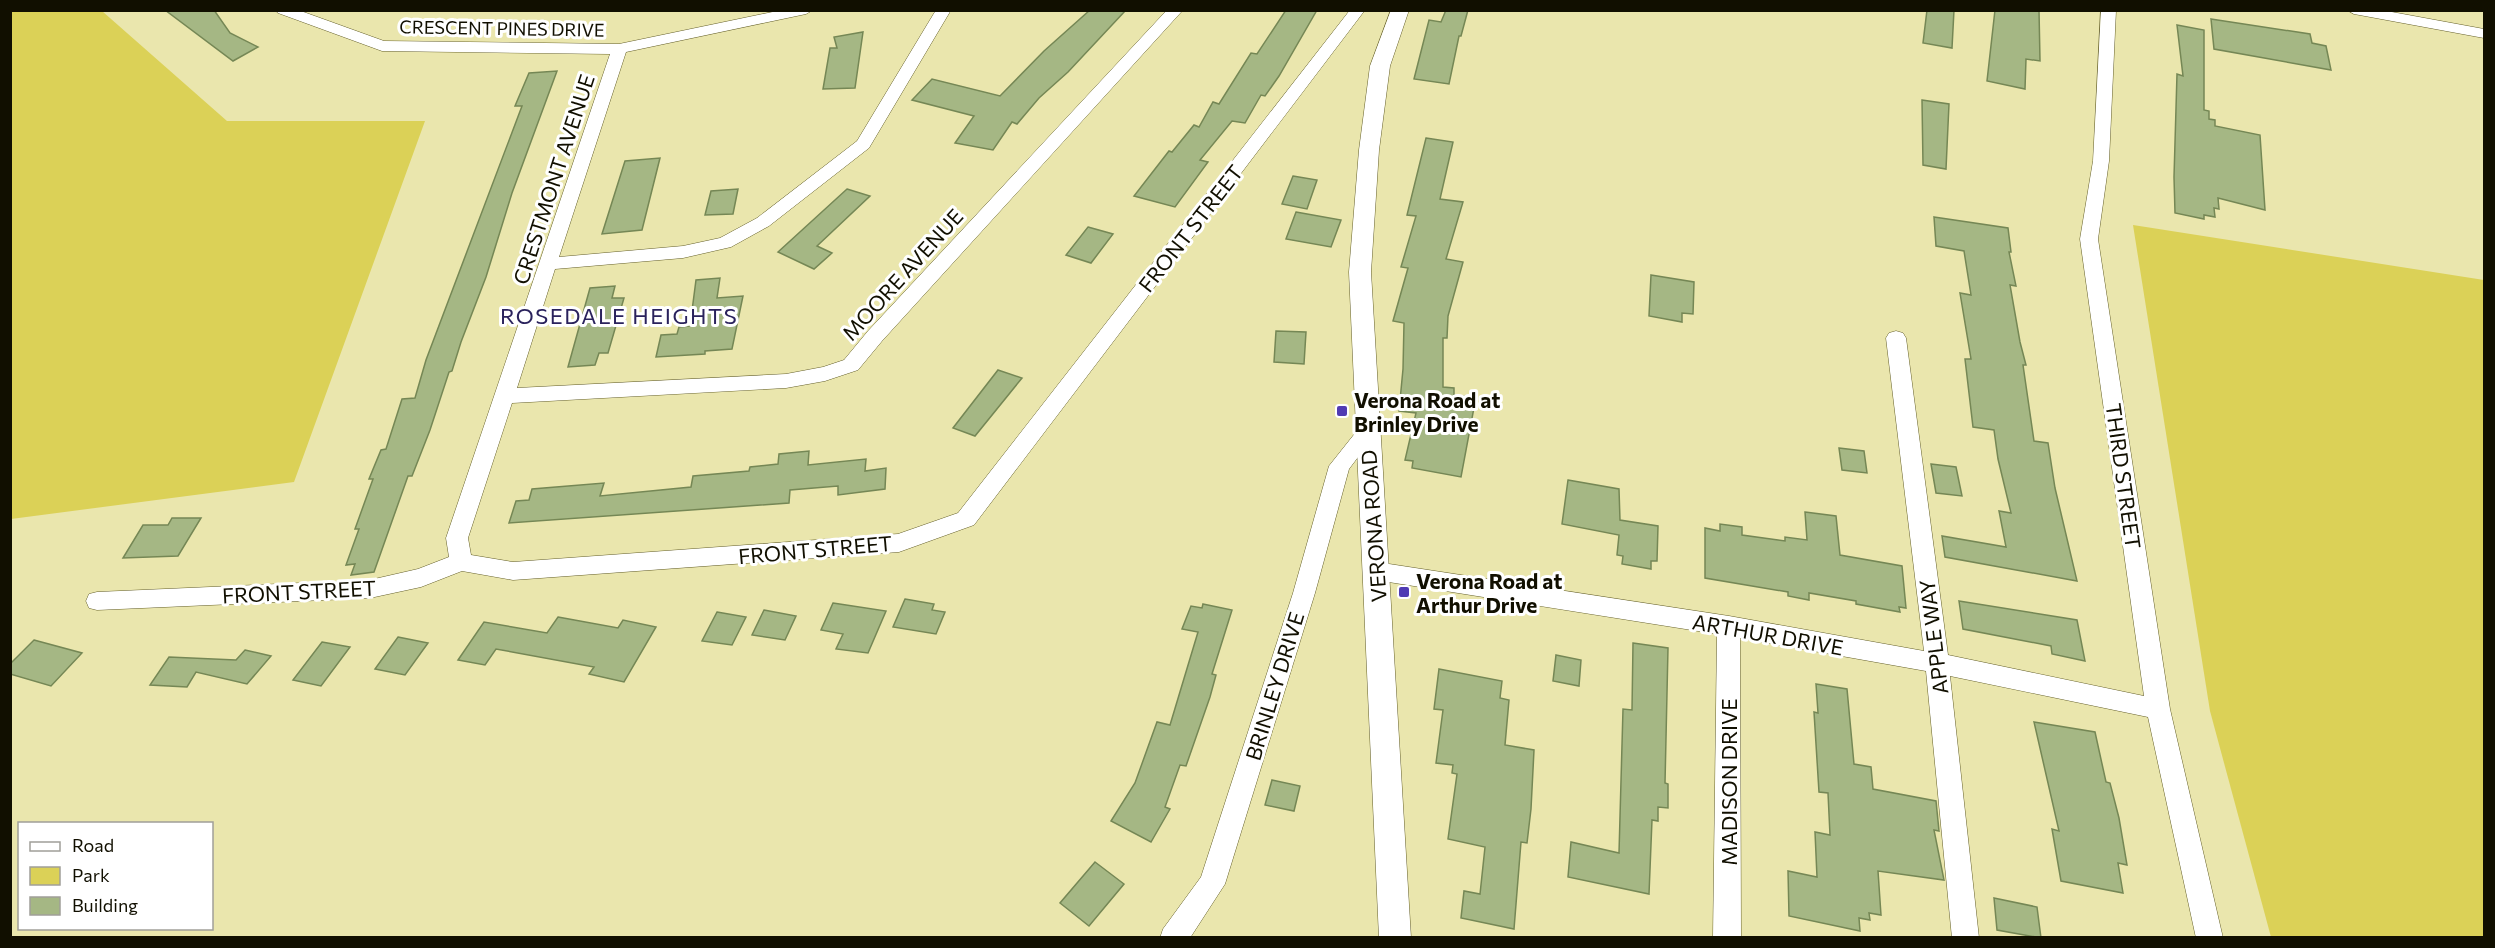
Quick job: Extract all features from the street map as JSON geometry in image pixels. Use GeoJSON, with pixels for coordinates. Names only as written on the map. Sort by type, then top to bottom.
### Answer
{"type":"FeatureCollection","features":[{"type":"Feature","properties":{"kind":"street","name":"CRESCENT PINES DRIVE"},"geometry":{"type":"LineString","coordinates":[[283,10],[382,46],[619,49],[806,10]]}},
{"type":"Feature","properties":{"kind":"street"},"geometry":{"type":"LineString","coordinates":[[548,264],[682,252],[725,243],[763,222],[863,144],[944,10]]}},
{"type":"Feature","properties":{"kind":"street","name":"MOORE AVENUE"},"geometry":{"type":"LineString","coordinates":[[504,396],[786,381],[825,374],[851,365],[883,327],[1176,10]]}},
{"type":"Feature","properties":{"kind":"street","name":"FRONT STREET"},"geometry":{"type":"LineString","coordinates":[[97,601],[370,589],[421,578],[461,562],[513,571],[899,543],[966,519],[1358,10]]}},
{"type":"Feature","properties":{"kind":"street","name":"VERONA ROAD"},"geometry":{"type":"LineString","coordinates":[[1395,938],[1360,272],[1367,172],[1380,66],[1400,10]]}},
{"type":"Feature","properties":{"kind":"street","name":"THIRD STREET"},"geometry":{"type":"LineString","coordinates":[[2109,10],[2101,161],[2089,239],[2158,709],[2210,938]]}},
{"type":"Feature","properties":{"kind":"street"},"geometry":{"type":"LineString","coordinates":[[2354,10],[2484,34]]}},
{"type":"Feature","properties":{"kind":"street","name":"CRESTMONT AVENUE"},"geometry":{"type":"LineString","coordinates":[[461,562],[457,538],[619,49]]}},
{"type":"Feature","properties":{"kind":"street","name":"APPLE WAY"},"geometry":{"type":"LineString","coordinates":[[1896,338],[1937,663],[1966,938]]}},
{"type":"Feature","properties":{"kind":"street","name":"BRINLEY DRIVE"},"geometry":{"type":"LineString","coordinates":[[1173,938],[1212,884],[1304,593],[1339,466],[1367,432]]}},
{"type":"Feature","properties":{"kind":"street","name":"ARTHUR DRIVE"},"geometry":{"type":"LineString","coordinates":[[1376,571],[1729,626],[1937,663],[2158,709]]}},
{"type":"Feature","properties":{"kind":"street","name":"MADISON DRIVE"},"geometry":{"type":"LineString","coordinates":[[1727,938],[1729,626]]}},
{"type":"Feature","properties":{"kind":"green space"},"geometry":{"type":"Polygon","coordinates":[[[10,11],[102,11],[227,121],[425,121],[294,482],[11,519],[10,11]]]}},
{"type":"Feature","properties":{"kind":"green space"},"geometry":{"type":"Polygon","coordinates":[[[2133,225],[2484,280],[2484,937],[2271,937],[2210,711],[2133,225]]]}},
{"type":"Feature","properties":{"kind":"building"},"geometry":{"type":"Polygon","coordinates":[[[165,10],[214,10],[230,33],[258,47],[233,61],[165,10]]]}},
{"type":"Feature","properties":{"kind":"building"},"geometry":{"type":"Polygon","coordinates":[[[1090,10],[1126,10],[1068,72],[1039,98],[1017,124],[1012,122],[993,150],[955,143],[974,116],[912,100],[932,79],[1000,96],[1044,51],[1090,10]]]}},
{"type":"Feature","properties":{"kind":"building"},"geometry":{"type":"Polygon","coordinates":[[[1286,10],[1317,10],[1279,76],[1265,96],[1261,95],[1245,123],[1232,121],[1200,160],[1208,162],[1175,207],[1134,196],[1169,151],[1172,152],[1194,125],[1199,127],[1213,102],[1219,104],[1251,53],[1257,54],[1286,10]]]}},
{"type":"Feature","properties":{"kind":"building"},"geometry":{"type":"Polygon","coordinates":[[[1446,10],[1468,10],[1461,36],[1459,36],[1449,84],[1414,79],[1429,20],[1441,22],[1446,10]]]}},
{"type":"Feature","properties":{"kind":"building"},"geometry":{"type":"Polygon","coordinates":[[[1927,10],[1954,10],[1952,48],[1923,43],[1927,10]]]}},
{"type":"Feature","properties":{"kind":"building"},"geometry":{"type":"Polygon","coordinates":[[[1995,10],[2039,10],[2040,61],[2026,59],[2025,89],[1987,81],[1995,10]]]}},
{"type":"Feature","properties":{"kind":"building"},"geometry":{"type":"Polygon","coordinates":[[[2211,19],[2310,34],[2312,43],[2326,46],[2331,70],[2214,49],[2211,19]]]}},
{"type":"Feature","properties":{"kind":"building"},"geometry":{"type":"Polygon","coordinates":[[[2177,25],[2204,30],[2204,110],[2209,111],[2209,119],[2215,120],[2215,126],[2260,135],[2265,210],[2218,198],[2219,209],[2214,208],[2215,217],[2204,215],[2204,219],[2175,213],[2177,74],[2183,76],[2177,25]]]}},
{"type":"Feature","properties":{"kind":"building"},"geometry":{"type":"Polygon","coordinates":[[[863,32],[855,88],[823,89],[830,48],[837,48],[834,37],[863,32]]]}},
{"type":"Feature","properties":{"kind":"building"},"geometry":{"type":"Polygon","coordinates":[[[557,71],[512,193],[486,277],[452,371],[449,372],[412,476],[408,476],[374,572],[351,575],[355,564],[346,565],[359,529],[355,529],[373,479],[369,479],[381,450],[386,449],[402,399],[415,398],[426,360],[522,106],[515,106],[529,73],[557,71]]]}},
{"type":"Feature","properties":{"kind":"building"},"geometry":{"type":"Polygon","coordinates":[[[1922,100],[1949,104],[1946,169],[1923,165],[1922,100]]]}},
{"type":"Feature","properties":{"kind":"building"},"geometry":{"type":"Polygon","coordinates":[[[1426,138],[1453,142],[1440,199],[1463,202],[1446,259],[1463,262],[1448,316],[1447,338],[1443,338],[1443,387],[1454,388],[1454,396],[1476,397],[1461,477],[1412,468],[1413,461],[1405,460],[1416,413],[1399,411],[1404,323],[1393,321],[1408,268],[1401,267],[1416,216],[1407,215],[1426,138]]]}},
{"type":"Feature","properties":{"kind":"building"},"geometry":{"type":"Polygon","coordinates":[[[660,158],[642,230],[602,234],[625,161],[660,158]]]}},
{"type":"Feature","properties":{"kind":"building"},"geometry":{"type":"Polygon","coordinates":[[[1293,176],[1317,180],[1307,209],[1282,204],[1293,176]]]}},
{"type":"Feature","properties":{"kind":"building"},"geometry":{"type":"Polygon","coordinates":[[[738,189],[733,214],[705,215],[711,191],[738,189]]]}},
{"type":"Feature","properties":{"kind":"building"},"geometry":{"type":"Polygon","coordinates":[[[847,189],[870,196],[817,246],[832,253],[814,269],[778,252],[847,189]]]}},
{"type":"Feature","properties":{"kind":"building"},"geometry":{"type":"Polygon","coordinates":[[[1296,212],[1341,220],[1331,247],[1286,239],[1296,212]]]}},
{"type":"Feature","properties":{"kind":"building"},"geometry":{"type":"Polygon","coordinates":[[[1934,217],[2008,228],[2011,252],[2009,252],[2016,286],[2010,285],[2026,365],[2023,365],[2034,441],[2048,443],[2055,488],[2077,581],[1945,557],[1942,536],[2006,547],[1999,511],[2011,513],[1998,459],[1994,430],[1973,427],[1965,359],[1971,359],[1960,293],[1971,295],[1964,251],[1936,246],[1934,217]]]}},
{"type":"Feature","properties":{"kind":"building"},"geometry":{"type":"Polygon","coordinates":[[[1088,227],[1113,234],[1091,263],[1066,255],[1088,227]]]}},
{"type":"Feature","properties":{"kind":"building"},"geometry":{"type":"Polygon","coordinates":[[[1651,275],[1694,282],[1693,314],[1682,313],[1682,322],[1649,316],[1651,275]]]}},
{"type":"Feature","properties":{"kind":"building"},"geometry":{"type":"Polygon","coordinates":[[[720,278],[717,298],[743,296],[732,349],[705,351],[705,354],[656,357],[661,335],[677,334],[679,327],[690,326],[696,280],[720,278]]]}},
{"type":"Feature","properties":{"kind":"building"},"geometry":{"type":"Polygon","coordinates":[[[615,286],[612,298],[624,298],[608,353],[599,353],[595,365],[568,367],[590,288],[615,286]]]}},
{"type":"Feature","properties":{"kind":"building"},"geometry":{"type":"Polygon","coordinates":[[[1276,331],[1306,332],[1304,364],[1274,362],[1276,331]]]}},
{"type":"Feature","properties":{"kind":"building"},"geometry":{"type":"Polygon","coordinates":[[[998,370],[1022,378],[975,436],[953,428],[998,370]]]}},
{"type":"Feature","properties":{"kind":"building"},"geometry":{"type":"Polygon","coordinates":[[[1839,448],[1864,451],[1867,473],[1842,470],[1839,448]]]}},
{"type":"Feature","properties":{"kind":"building"},"geometry":{"type":"Polygon","coordinates":[[[809,451],[808,465],[866,459],[865,471],[886,468],[885,489],[838,495],[838,486],[790,490],[789,503],[509,523],[516,501],[529,500],[532,489],[604,483],[600,496],[691,487],[693,476],[749,471],[750,467],[778,464],[779,454],[809,451]]]}},
{"type":"Feature","properties":{"kind":"building"},"geometry":{"type":"Polygon","coordinates":[[[1931,464],[1956,467],[1962,496],[1936,493],[1931,464]]]}},
{"type":"Feature","properties":{"kind":"building"},"geometry":{"type":"Polygon","coordinates":[[[1568,480],[1619,489],[1620,520],[1658,526],[1657,561],[1651,561],[1651,569],[1622,564],[1623,556],[1617,555],[1619,535],[1562,524],[1568,480]]]}},
{"type":"Feature","properties":{"kind":"building"},"geometry":{"type":"Polygon","coordinates":[[[1805,512],[1836,516],[1840,555],[1902,566],[1906,608],[1899,607],[1900,612],[1809,593],[1809,600],[1788,596],[1788,592],[1705,578],[1705,528],[1720,531],[1720,524],[1742,527],[1742,535],[1785,541],[1785,537],[1807,540],[1805,512]]]}},
{"type":"Feature","properties":{"kind":"building"},"geometry":{"type":"Polygon","coordinates":[[[172,518],[201,518],[178,556],[123,558],[143,525],[168,525],[172,518]]]}},
{"type":"Feature","properties":{"kind":"building"},"geometry":{"type":"Polygon","coordinates":[[[905,599],[934,604],[932,610],[945,612],[936,634],[893,627],[905,599]]]}},
{"type":"Feature","properties":{"kind":"building"},"geometry":{"type":"Polygon","coordinates":[[[1959,601],[2077,620],[2085,661],[2052,654],[2051,646],[1963,629],[1959,601]]]}},
{"type":"Feature","properties":{"kind":"building"},"geometry":{"type":"Polygon","coordinates":[[[833,603],[886,611],[868,653],[836,649],[843,634],[821,630],[833,603]]]}},
{"type":"Feature","properties":{"kind":"building"},"geometry":{"type":"Polygon","coordinates":[[[1203,604],[1232,610],[1212,674],[1216,675],[1210,697],[1186,766],[1180,765],[1165,807],[1170,809],[1151,842],[1111,821],[1135,783],[1157,722],[1170,725],[1198,632],[1182,629],[1191,606],[1202,608],[1203,604]]]}},
{"type":"Feature","properties":{"kind":"building"},"geometry":{"type":"Polygon","coordinates":[[[764,610],[796,616],[785,640],[752,635],[764,610]]]}},
{"type":"Feature","properties":{"kind":"building"},"geometry":{"type":"Polygon","coordinates":[[[717,612],[746,617],[732,645],[702,641],[717,612]]]}},
{"type":"Feature","properties":{"kind":"building"},"geometry":{"type":"Polygon","coordinates":[[[558,617],[618,628],[623,620],[656,627],[624,682],[589,674],[594,667],[496,649],[485,665],[458,660],[484,622],[547,633],[558,617]]]}},
{"type":"Feature","properties":{"kind":"building"},"geometry":{"type":"Polygon","coordinates":[[[398,637],[428,643],[405,675],[375,669],[398,637]]]}},
{"type":"Feature","properties":{"kind":"building"},"geometry":{"type":"Polygon","coordinates":[[[34,640],[82,653],[51,686],[10,674],[10,664],[34,640]]]}},
{"type":"Feature","properties":{"kind":"building"},"geometry":{"type":"Polygon","coordinates":[[[322,642],[350,647],[321,686],[293,680],[322,642]]]}},
{"type":"Feature","properties":{"kind":"building"},"geometry":{"type":"Polygon","coordinates":[[[1633,643],[1668,648],[1665,783],[1668,784],[1668,808],[1658,807],[1658,821],[1652,820],[1649,894],[1568,877],[1571,842],[1619,853],[1623,709],[1632,710],[1633,643]]]}},
{"type":"Feature","properties":{"kind":"building"},"geometry":{"type":"Polygon","coordinates":[[[245,650],[271,656],[247,684],[196,672],[187,687],[150,685],[169,657],[236,660],[245,650]]]}},
{"type":"Feature","properties":{"kind":"building"},"geometry":{"type":"Polygon","coordinates":[[[1556,655],[1581,660],[1579,686],[1553,681],[1556,655]]]}},
{"type":"Feature","properties":{"kind":"building"},"geometry":{"type":"Polygon","coordinates":[[[1439,669],[1502,681],[1500,698],[1509,700],[1505,745],[1534,750],[1531,809],[1527,843],[1521,842],[1514,929],[1461,918],[1464,891],[1480,894],[1485,847],[1448,839],[1457,774],[1452,773],[1453,765],[1436,763],[1443,710],[1434,709],[1439,669]]]}},
{"type":"Feature","properties":{"kind":"building"},"geometry":{"type":"Polygon","coordinates":[[[1816,684],[1847,689],[1854,764],[1871,767],[1873,789],[1936,801],[1939,831],[1934,830],[1944,880],[1878,871],[1881,915],[1869,913],[1870,920],[1859,918],[1860,931],[1789,916],[1788,871],[1817,877],[1815,832],[1830,835],[1828,793],[1819,792],[1814,712],[1818,713],[1816,684]]]}},
{"type":"Feature","properties":{"kind":"building"},"geometry":{"type":"Polygon","coordinates":[[[2034,722],[2095,732],[2106,782],[2110,783],[2119,818],[2127,865],[2118,863],[2123,893],[2061,881],[2052,829],[2059,831],[2034,722]]]}},
{"type":"Feature","properties":{"kind":"building"},"geometry":{"type":"Polygon","coordinates":[[[1272,780],[1300,786],[1294,811],[1265,805],[1272,780]]]}},
{"type":"Feature","properties":{"kind":"building"},"geometry":{"type":"Polygon","coordinates":[[[1095,862],[1124,884],[1089,926],[1060,903],[1095,862]]]}},
{"type":"Feature","properties":{"kind":"building"},"geometry":{"type":"Polygon","coordinates":[[[1994,898],[2037,907],[2041,938],[1997,930],[1994,898]]]}},
{"type":"Feature","properties":{"kind":"place","name":"Verona Road at Brinley Drive"},"geometry":{"type":"Point","coordinates":[1342,411]}},
{"type":"Feature","properties":{"kind":"place","name":"Verona Road at Arthur Drive"},"geometry":{"type":"Point","coordinates":[1404,592]}},
{"type":"Feature","properties":{"kind":"district","name":"ROSEDALE HEIGHTS"},"geometry":{"type":"Point","coordinates":[619,315]}}]}
